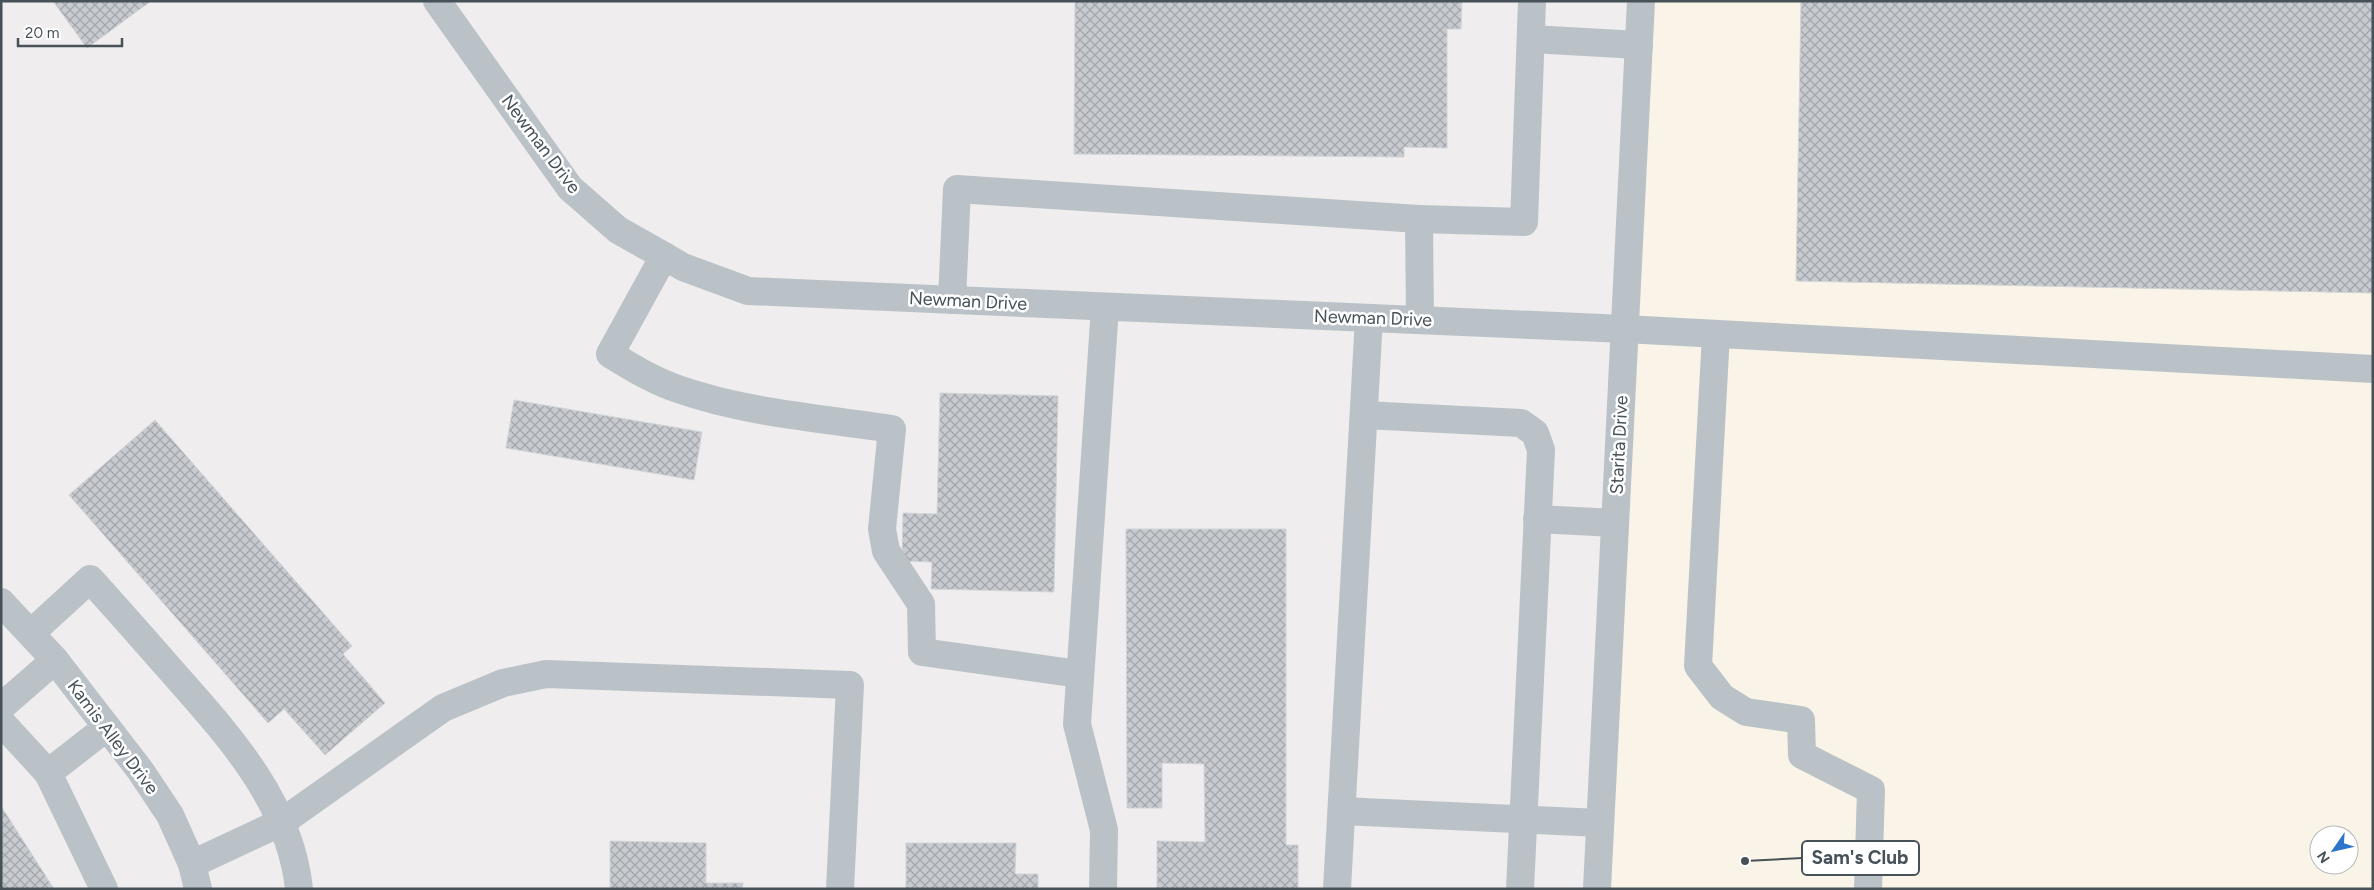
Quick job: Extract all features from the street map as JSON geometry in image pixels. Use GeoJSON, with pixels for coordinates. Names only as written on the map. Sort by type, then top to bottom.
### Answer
{"type":"FeatureCollection","features":[{"type":"Feature","properties":{"kind":"street","name":"Newman Drive"},"geometry":{"type":"LineString","coordinates":[[437,1],[570,188],[618,230],[683,267],[748,291],[1625,329],[2373,369]]}},
{"type":"Feature","properties":{"kind":"street"},"geometry":{"type":"LineString","coordinates":[[952,300],[957,189],[1420,219],[1524,222],[1532,1]]}},
{"type":"Feature","properties":{"kind":"street","name":"Starita Drive"},"geometry":{"type":"LineString","coordinates":[[1597,889],[1641,1]]}},
{"type":"Feature","properties":{"kind":"street"},"geometry":{"type":"LineString","coordinates":[[1531,39],[1639,45]]}},
{"type":"Feature","properties":{"kind":"street"},"geometry":{"type":"LineString","coordinates":[[1420,219],[1420,320]]}},
{"type":"Feature","properties":{"kind":"street"},"geometry":{"type":"LineString","coordinates":[[664,256],[610,354],[676,389],[728,404],[892,429],[882,529],[886,551],[921,604],[922,652],[1079,674]]}},
{"type":"Feature","properties":{"kind":"street"},"geometry":{"type":"LineString","coordinates":[[1103,889],[1104,830],[1077,724],[1105,307]]}},
{"type":"Feature","properties":{"kind":"street"},"geometry":{"type":"LineString","coordinates":[[1337,889],[1369,318]]}},
{"type":"Feature","properties":{"kind":"street"},"geometry":{"type":"LineString","coordinates":[[1716,334],[1698,666],[1722,697],[1746,712],[1801,720],[1802,755],[1871,790],[1868,889]]}},
{"type":"Feature","properties":{"kind":"street"},"geometry":{"type":"LineString","coordinates":[[1364,416],[1521,423],[1534,433],[1541,450],[1520,889]]}},
{"type":"Feature","properties":{"kind":"street"},"geometry":{"type":"LineString","coordinates":[[1538,519],[1615,523]]}},
{"type":"Feature","properties":{"kind":"street"},"geometry":{"type":"LineString","coordinates":[[31,634],[90,579],[215,720],[262,782],[286,831],[299,889]]}},
{"type":"Feature","properties":{"kind":"street","name":"Kamis Alley Drive"},"geometry":{"type":"LineString","coordinates":[[1,602],[55,660],[140,770],[170,815],[195,876]]}},
{"type":"Feature","properties":{"kind":"street"},"geometry":{"type":"LineString","coordinates":[[1,707],[55,660]]}},
{"type":"Feature","properties":{"kind":"street"},"geometry":{"type":"LineString","coordinates":[[195,876],[282,822],[443,708],[503,683],[546,674],[850,686],[840,889]]}},
{"type":"Feature","properties":{"kind":"street"},"geometry":{"type":"LineString","coordinates":[[1,722],[48,773],[104,889]]}},
{"type":"Feature","properties":{"kind":"street"},"geometry":{"type":"LineString","coordinates":[[48,773],[107,727]]}},
{"type":"Feature","properties":{"kind":"street"},"geometry":{"type":"LineString","coordinates":[[1342,811],[1600,823]]}},
{"type":"Feature","properties":{"kind":"shaded area"},"geometry":{"type":"Polygon","coordinates":[[[1641,1],[2373,1],[2373,889],[1597,889],[1641,1]]]}},
{"type":"Feature","properties":{"kind":"building"},"geometry":{"type":"Polygon","coordinates":[[[53,1],[151,1],[87,48],[53,1]]]}},
{"type":"Feature","properties":{"kind":"building"},"geometry":{"type":"Polygon","coordinates":[[[1075,1],[1462,1],[1461,29],[1447,29],[1447,148],[1404,147],[1404,157],[1074,154],[1075,1]]]}},
{"type":"Feature","properties":{"kind":"building"},"geometry":{"type":"Polygon","coordinates":[[[1801,1],[2373,1],[2373,293],[1796,281],[1801,1]]]}},
{"type":"Feature","properties":{"kind":"building"},"geometry":{"type":"Polygon","coordinates":[[[940,393],[1058,396],[1054,592],[931,589],[932,562],[902,561],[903,513],[937,514],[940,393]]]}},
{"type":"Feature","properties":{"kind":"building"},"geometry":{"type":"Polygon","coordinates":[[[514,400],[702,432],[694,480],[506,448],[514,400]]]}},
{"type":"Feature","properties":{"kind":"building"},"geometry":{"type":"Polygon","coordinates":[[[155,420],[352,646],[343,654],[385,703],[325,755],[284,709],[268,723],[69,495],[155,420]]]}},
{"type":"Feature","properties":{"kind":"building"},"geometry":{"type":"Polygon","coordinates":[[[1126,529],[1286,529],[1286,845],[1298,845],[1298,889],[1157,889],[1157,841],[1205,842],[1204,764],[1162,763],[1162,808],[1127,808],[1126,529]]]}},
{"type":"Feature","properties":{"kind":"building"},"geometry":{"type":"Polygon","coordinates":[[[1,806],[54,889],[1,889],[1,806]]]}},
{"type":"Feature","properties":{"kind":"building"},"geometry":{"type":"Polygon","coordinates":[[[610,841],[706,843],[706,883],[743,883],[742,889],[610,889],[610,841]]]}},
{"type":"Feature","properties":{"kind":"building"},"geometry":{"type":"Polygon","coordinates":[[[906,843],[1016,843],[1015,874],[1038,874],[1038,889],[906,889],[906,843]]]}},
{"type":"Feature","properties":{"kind":"place","name":"Sam's Club"},"geometry":{"type":"Point","coordinates":[1745,861]}}]}
